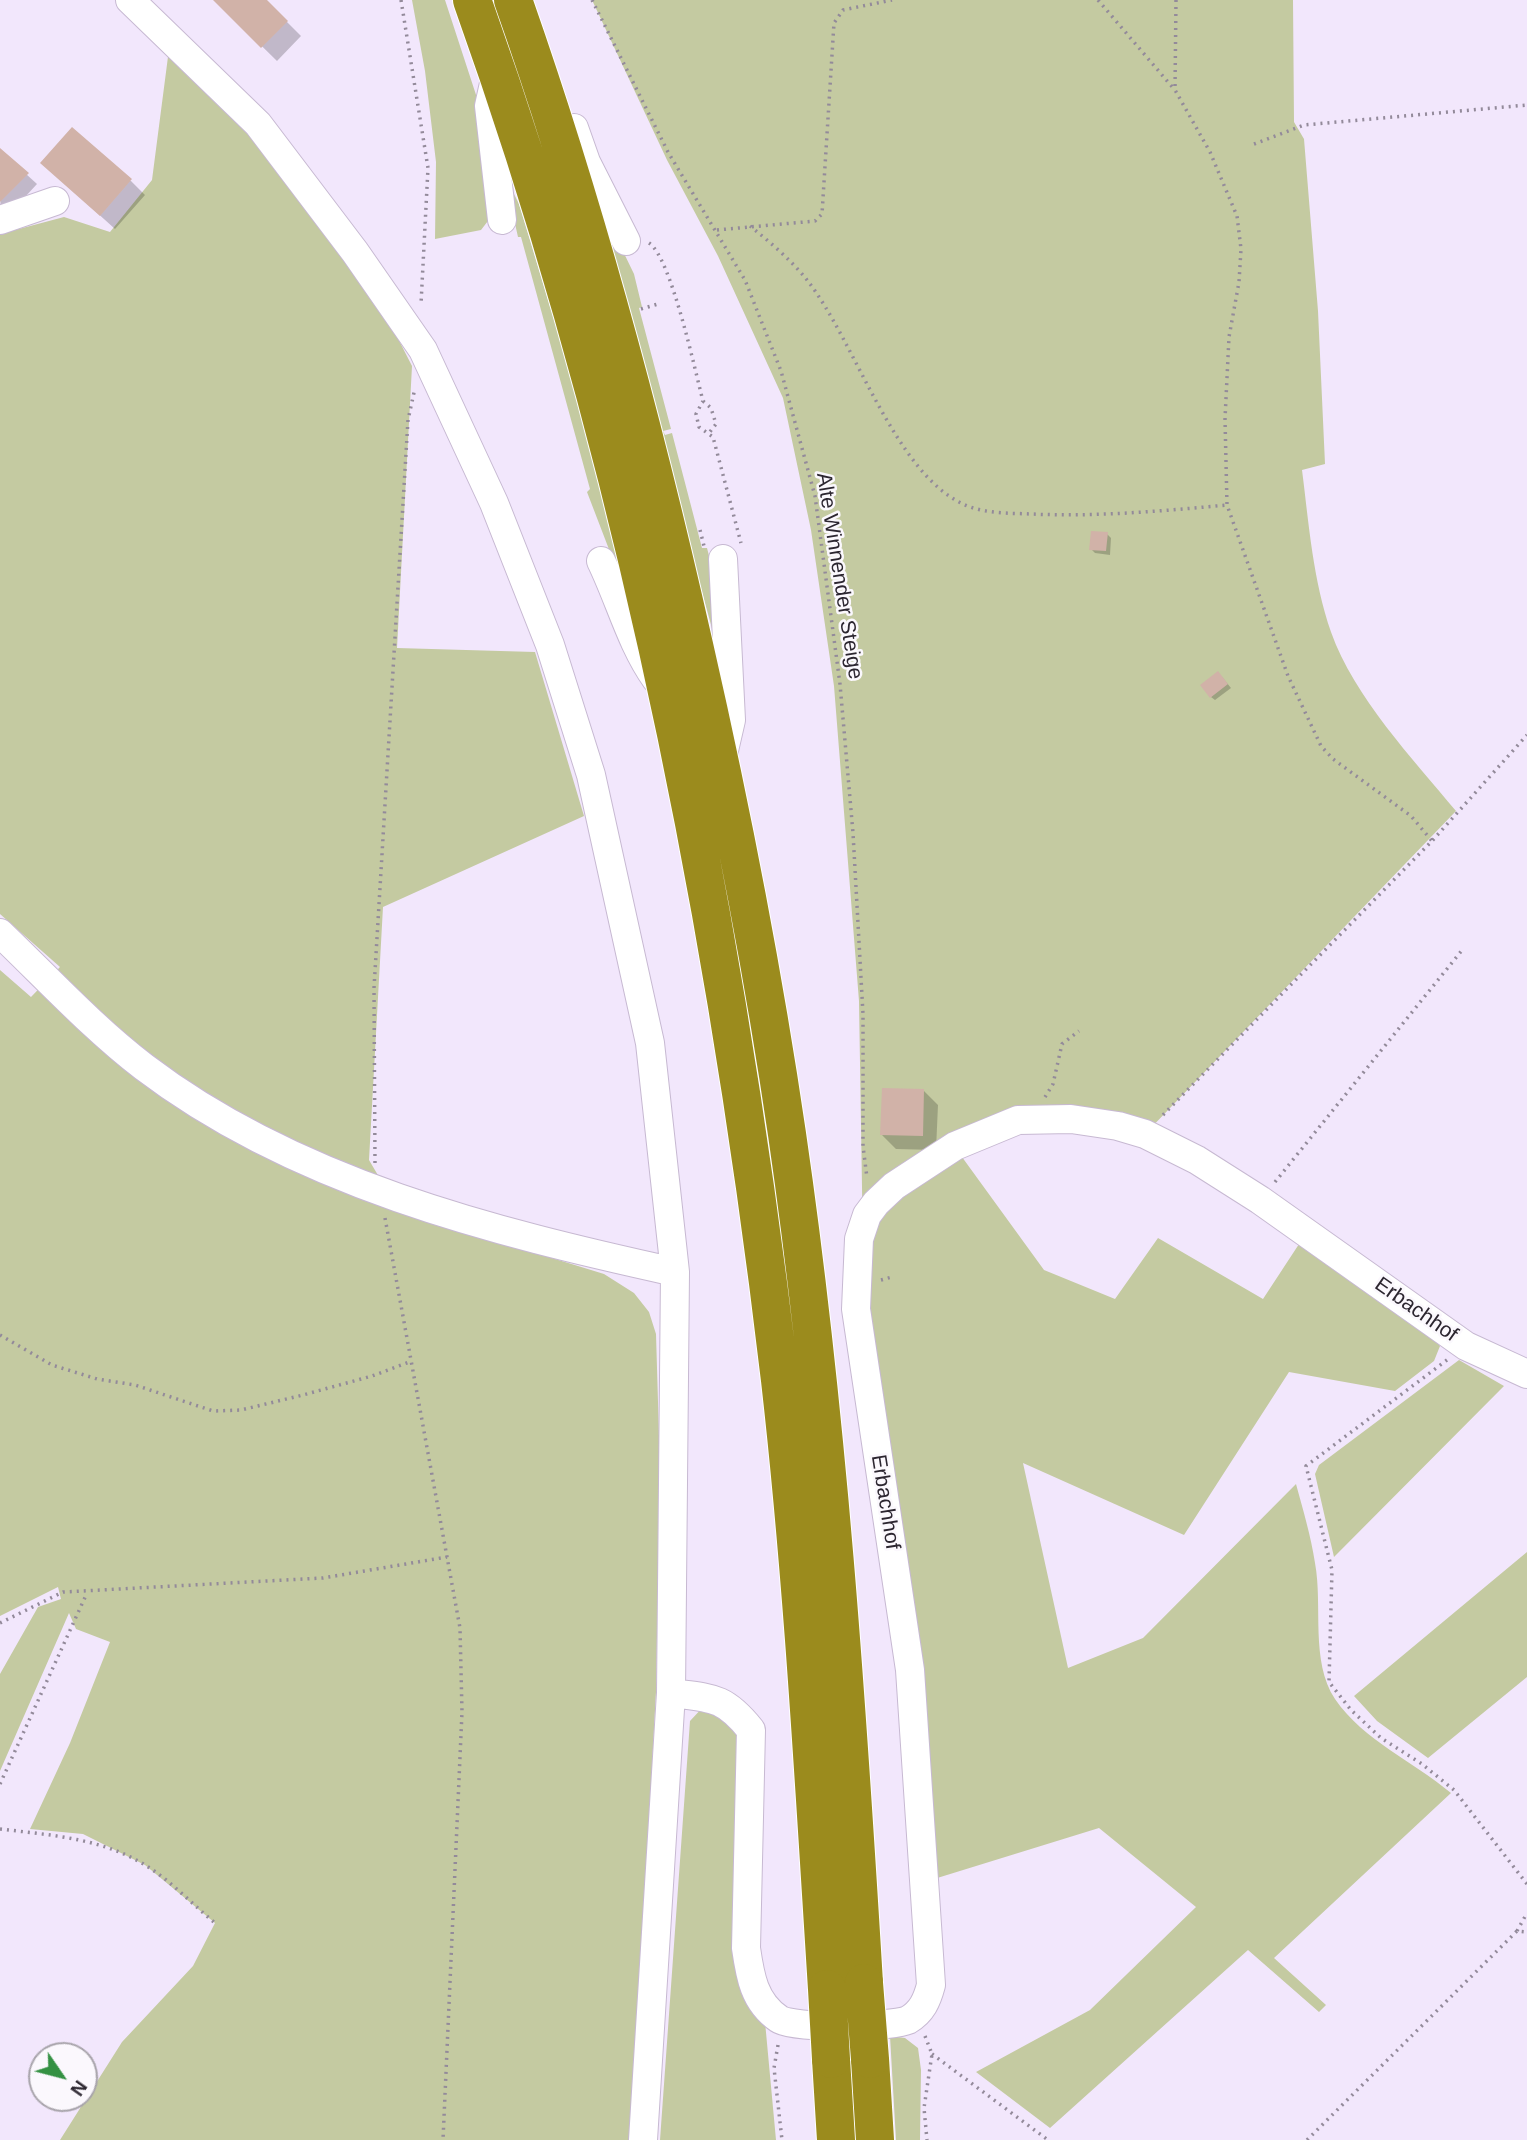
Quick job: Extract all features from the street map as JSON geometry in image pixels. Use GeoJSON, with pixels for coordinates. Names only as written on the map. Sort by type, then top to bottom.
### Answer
{"type":"FeatureCollection","features":[{"type":"Feature","properties":{"kind":"highway"},"geometry":{"type":"LineString","coordinates":[[472,0],[558,264],[604,429],[668,696],[710,904],[736,1055],[780,1384],[799,1599],[836,2140]]}},
{"type":"Feature","properties":{"kind":"highway"},"geometry":{"type":"LineString","coordinates":[[513,0],[639,415],[721,766],[768,1015],[799,1227],[833,1549],[875,2140]]}},
{"type":"Feature","properties":{"kind":"street"},"geometry":{"type":"LineString","coordinates":[[130,0],[258,124],[355,252],[423,350],[494,503],[550,645],[591,775],[650,1043],[675,1272],[671,1693],[643,2140]]}},
{"type":"Feature","properties":{"kind":"street"},"geometry":{"type":"LineString","coordinates":[[497,70],[489,106],[502,220]]}},
{"type":"Feature","properties":{"kind":"street"},"geometry":{"type":"LineString","coordinates":[[546,102],[573,128],[586,162],[632,245]]}},
{"type":"Feature","properties":{"kind":"street"},"geometry":{"type":"LineString","coordinates":[[0,220],[55,201]]}},
{"type":"Feature","properties":{"kind":"street"},"geometry":{"type":"LineString","coordinates":[[721,766],[731,720],[732,554]]}},
{"type":"Feature","properties":{"kind":"street"},"geometry":{"type":"LineString","coordinates":[[601,561],[622,604],[641,658],[668,696]]}},
{"type":"Feature","properties":{"kind":"street"},"geometry":{"type":"LineString","coordinates":[[0,933],[143,1066],[208,1111],[313,1166],[562,1247],[675,1272]]}},
{"type":"Feature","properties":{"kind":"street","name":"Erbachhof"},"geometry":{"type":"LineString","coordinates":[[916,2014],[926,2002],[931,1985],[910,1670],[856,1309],[859,1239],[867,1215],[876,1203],[894,1186],[954,1146],[1018,1120],[1071,1119],[1145,1134],[1197,1160],[1260,1200],[1466,1346],[1527,1374]]}},
{"type":"Feature","properties":{"kind":"street"},"geometry":{"type":"LineString","coordinates":[[671,1693],[717,1699],[738,1713],[751,1730],[746,1948],[751,1983],[769,2011],[782,2022],[801,2025],[897,2023],[916,2014]]}},
{"type":"Feature","properties":{"kind":"path"},"geometry":{"type":"LineString","coordinates":[[401,0],[428,168],[421,314],[423,350],[408,420],[374,988],[374,1161],[460,1628],[462,1712],[443,2140]]}},
{"type":"Feature","properties":{"kind":"path","name":"Alte Winnender Steige"},"geometry":{"type":"LineString","coordinates":[[592,0],[668,152],[745,280],[781,370],[815,496],[840,684],[863,1014],[863,1146],[868,1188],[876,1203]]}},
{"type":"Feature","properties":{"kind":"path"},"geometry":{"type":"LineString","coordinates":[[717,230],[816,221],[822,214],[834,23],[844,10],[892,0]]}},
{"type":"Feature","properties":{"kind":"path"},"geometry":{"type":"LineString","coordinates":[[1098,0],[1175,90],[1210,152],[1237,216],[1241,249],[1240,282],[1229,337],[1225,419],[1227,505],[1288,676],[1321,746],[1333,759],[1411,816],[1432,841]]}},
{"type":"Feature","properties":{"kind":"path"},"geometry":{"type":"LineString","coordinates":[[1175,90],[1176,0]]}},
{"type":"Feature","properties":{"kind":"path"},"geometry":{"type":"LineString","coordinates":[[1254,144],[1304,125],[1527,105]]}},
{"type":"Feature","properties":{"kind":"path"},"geometry":{"type":"LineString","coordinates":[[750,226],[807,281],[909,458],[944,492],[963,504],[991,512],[1049,514],[1124,514],[1227,505]]}},
{"type":"Feature","properties":{"kind":"path"},"geometry":{"type":"LineString","coordinates":[[632,245],[651,242],[669,280],[703,401],[711,408],[716,424],[709,434]]}},
{"type":"Feature","properties":{"kind":"path"},"geometry":{"type":"LineString","coordinates":[[703,401],[696,414],[699,427],[713,437],[743,549],[732,554]]}},
{"type":"Feature","properties":{"kind":"path"},"geometry":{"type":"LineString","coordinates":[[1145,1134],[1432,841],[1527,735]]}},
{"type":"Feature","properties":{"kind":"path"},"geometry":{"type":"LineString","coordinates":[[1260,1200],[1463,949]]}},
{"type":"Feature","properties":{"kind":"path"},"geometry":{"type":"LineString","coordinates":[[1030,1119],[1053,1084],[1062,1044],[1079,1031]]}},
{"type":"Feature","properties":{"kind":"path"},"geometry":{"type":"LineString","coordinates":[[0,1335],[52,1365],[97,1379],[135,1385],[213,1411],[241,1410],[303,1395],[373,1376],[412,1361]]}},
{"type":"Feature","properties":{"kind":"path"},"geometry":{"type":"LineString","coordinates":[[1466,1346],[1306,1466],[1332,1570],[1329,1682],[1351,1710],[1381,1738],[1422,1764],[1454,1790],[1527,1884]]}},
{"type":"Feature","properties":{"kind":"path"},"geometry":{"type":"LineString","coordinates":[[0,1623],[63,1592],[323,1578],[448,1557]]}},
{"type":"Feature","properties":{"kind":"path"},"geometry":{"type":"LineString","coordinates":[[0,1784],[87,1592]]}},
{"type":"Feature","properties":{"kind":"path"},"geometry":{"type":"LineString","coordinates":[[0,1829],[79,1838],[115,1851],[145,1865],[215,1923]]}},
{"type":"Feature","properties":{"kind":"path"},"geometry":{"type":"LineString","coordinates":[[1307,2140],[1517,1931],[1527,1913]]}},
{"type":"Feature","properties":{"kind":"path"},"geometry":{"type":"LineString","coordinates":[[1517,1931],[1527,1932]]}},
{"type":"Feature","properties":{"kind":"path"},"geometry":{"type":"LineString","coordinates":[[916,2014],[932,2054],[924,2108],[927,2140]]}},
{"type":"Feature","properties":{"kind":"path"},"geometry":{"type":"LineString","coordinates":[[782,2022],[774,2068],[782,2140]]}},
{"type":"Feature","properties":{"kind":"path"},"geometry":{"type":"LineString","coordinates":[[932,2054],[1048,2140]]}},
{"type":"Feature","properties":{"kind":"green space"},"geometry":{"type":"Polygon","coordinates":[[[412,0],[445,0],[479,104],[491,217],[481,230],[435,239],[436,162],[425,71],[412,0]]]}},
{"type":"Feature","properties":{"kind":"green space"},"geometry":{"type":"Polygon","coordinates":[[[592,0],[1293,0],[1294,122],[1304,139],[1318,311],[1325,464],[1302,470],[1316,572],[1331,632],[1354,680],[1386,726],[1456,811],[1145,1134],[1071,1119],[954,1146],[1044,1270],[1115,1299],[1158,1238],[1263,1299],[1301,1241],[1431,1335],[1440,1346],[1434,1361],[1395,1391],[1289,1372],[1184,1535],[1023,1463],[1068,1668],[1143,1638],[1296,1484],[1315,1563],[1320,1651],[1327,1684],[1335,1699],[1360,1727],[1451,1793],[1274,1958],[1326,2005],[1319,2012],[1248,1950],[1050,2128],[976,2072],[1090,2010],[1196,1907],[1099,1828],[934,1879],[864,1311],[859,1001],[834,686],[811,530],[783,398],[718,256],[667,160],[592,0]]]}},
{"type":"Feature","properties":{"kind":"green space"},"geometry":{"type":"Polygon","coordinates":[[[169,49],[260,137],[386,315],[412,366],[397,648],[535,652],[584,816],[383,907],[369,1160],[399,1211],[604,1274],[634,1293],[649,1312],[656,1334],[660,1470],[656,1692],[632,2140],[60,2140],[78,2112],[98,2112],[98,2080],[122,2042],[193,1966],[215,1923],[145,1865],[83,1834],[30,1829],[70,1743],[110,1642],[76,1629],[69,1613],[0,1771],[0,1674],[38,1607],[61,1599],[58,1587],[0,1616],[0,970],[31,997],[60,967],[0,914],[0,234],[64,217],[110,232],[152,180],[169,49]]]}},
{"type":"Feature","properties":{"kind":"green space"},"geometry":{"type":"Polygon","coordinates":[[[509,184],[519,204],[576,392],[627,580],[620,578],[587,492],[590,489],[521,237],[518,237],[507,188],[509,184]]]}},
{"type":"Feature","properties":{"kind":"green space"},"geometry":{"type":"Polygon","coordinates":[[[596,206],[603,210],[634,274],[642,307],[639,308],[671,429],[663,431],[665,435],[672,433],[702,548],[707,548],[714,575],[713,632],[596,206]]]}},
{"type":"Feature","properties":{"kind":"green space"},"geometry":{"type":"Polygon","coordinates":[[[1459,1360],[1504,1386],[1334,1557],[1315,1474],[1319,1465],[1459,1360]]]}},
{"type":"Feature","properties":{"kind":"green space"},"geometry":{"type":"Polygon","coordinates":[[[1527,1552],[1527,1677],[1428,1758],[1377,1721],[1354,1696],[1527,1552]]]}},
{"type":"Feature","properties":{"kind":"green space"},"geometry":{"type":"Polygon","coordinates":[[[704,1706],[732,1722],[739,1742],[776,2140],[660,2140],[690,1721],[704,1706]]]}},
{"type":"Feature","properties":{"kind":"green space"},"geometry":{"type":"Polygon","coordinates":[[[890,2036],[905,2038],[918,2048],[921,2070],[920,2140],[896,2140],[890,2036]]]}},
{"type":"Feature","properties":{"kind":"building"},"geometry":{"type":"Polygon","coordinates":[[[213,0],[267,0],[288,21],[261,48],[213,0]]]}},
{"type":"Feature","properties":{"kind":"building"},"geometry":{"type":"Polygon","coordinates":[[[72,127],[132,179],[100,216],[40,163],[72,127]]]}},
{"type":"Feature","properties":{"kind":"building"},"geometry":{"type":"Polygon","coordinates":[[[0,148],[29,173],[0,202],[0,148]]]}},
{"type":"Feature","properties":{"kind":"building"},"geometry":{"type":"Polygon","coordinates":[[[1091,531],[1108,532],[1106,551],[1089,550],[1091,531]]]}},
{"type":"Feature","properties":{"kind":"building"},"geometry":{"type":"Polygon","coordinates":[[[1218,671],[1228,684],[1210,698],[1200,685],[1218,671]]]}},
{"type":"Feature","properties":{"kind":"building"},"geometry":{"type":"Polygon","coordinates":[[[882,1088],[924,1089],[923,1136],[880,1135],[882,1088]]]}}]}
